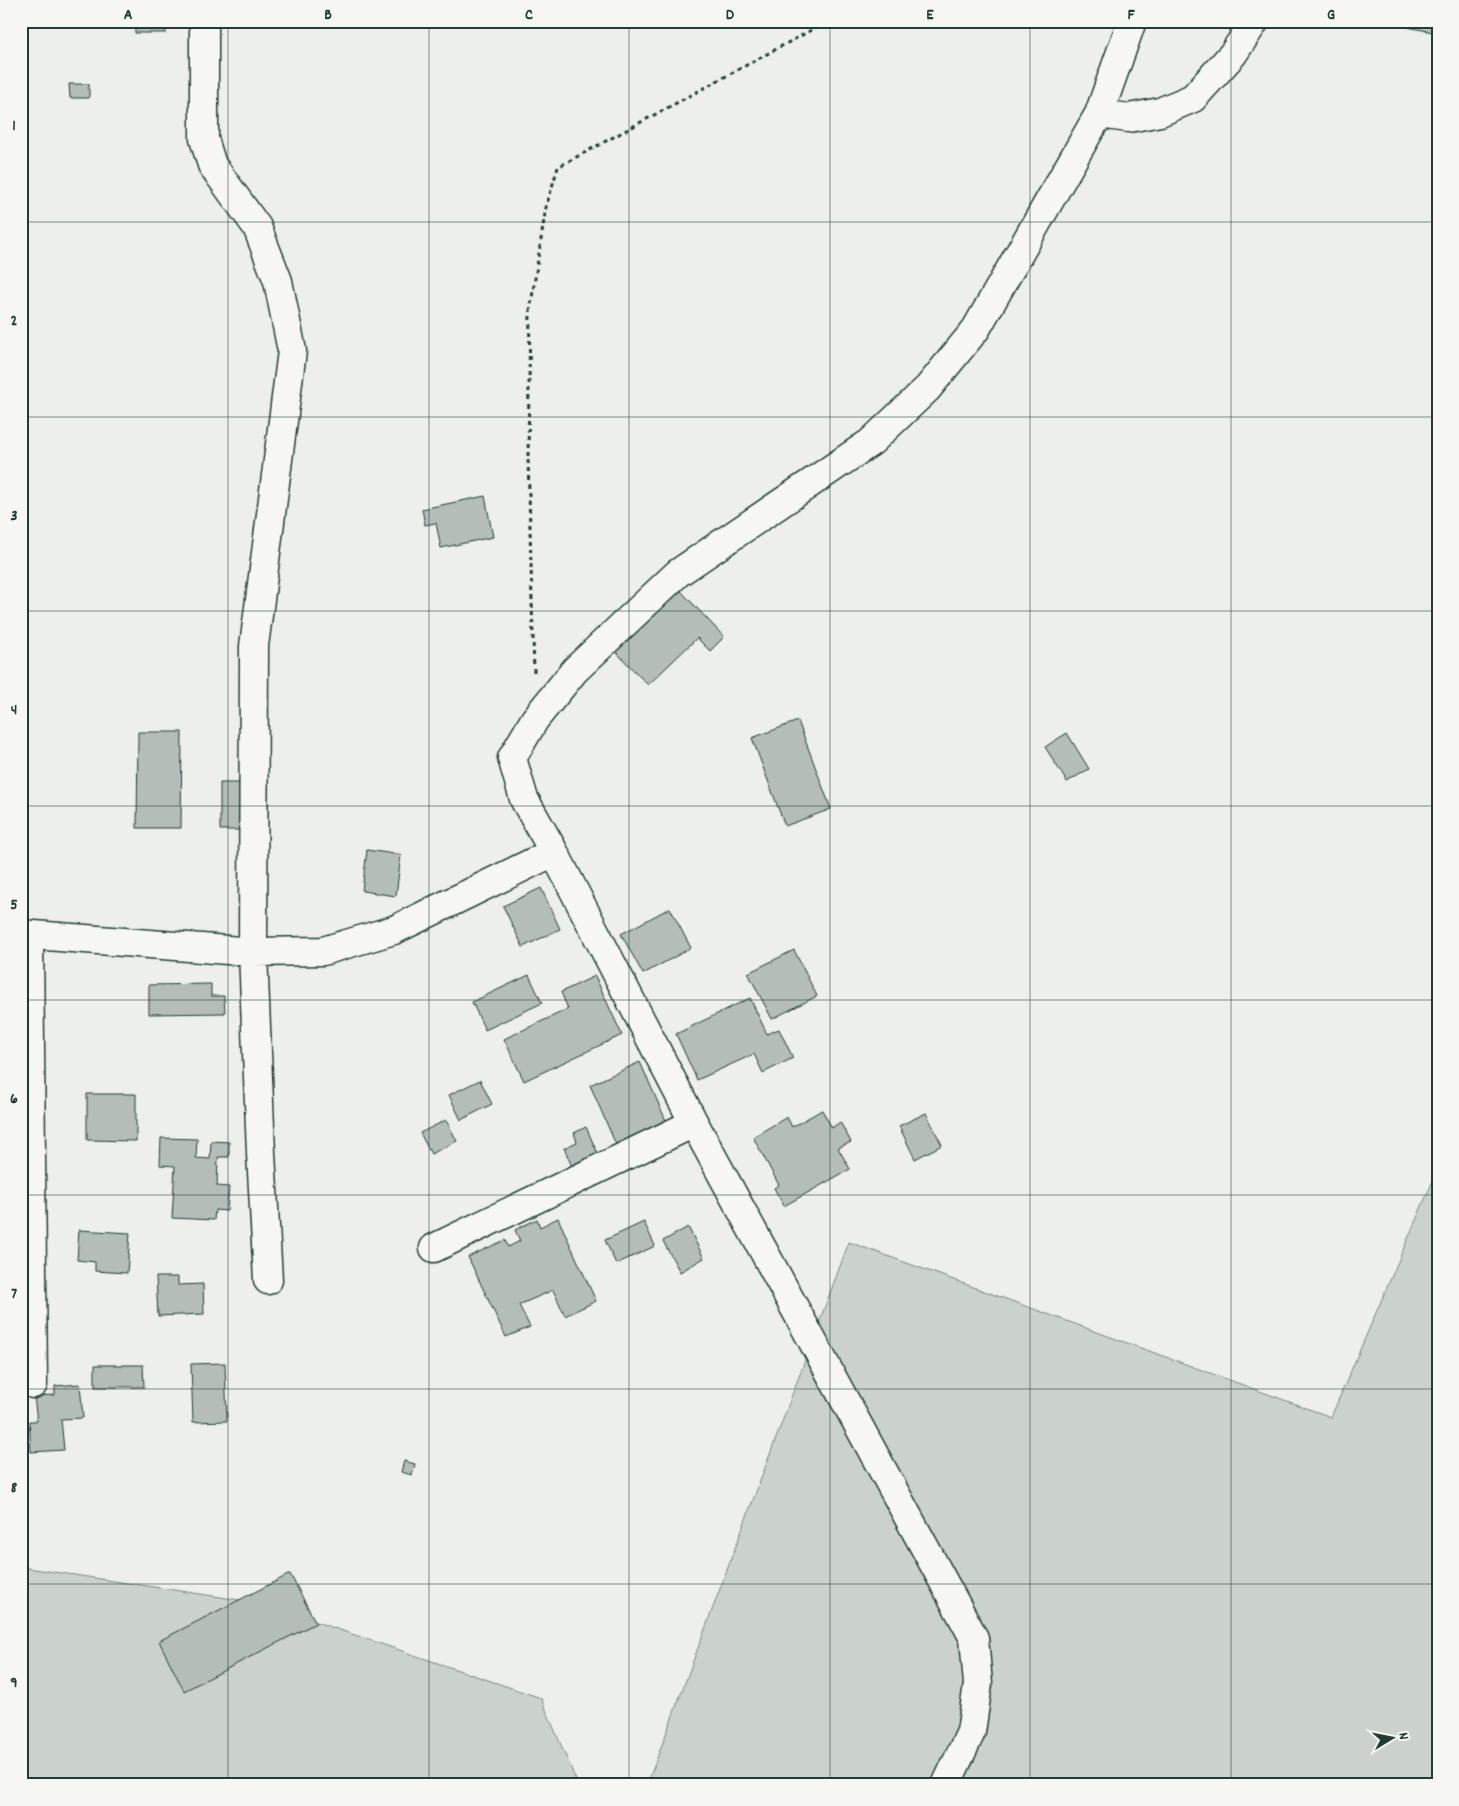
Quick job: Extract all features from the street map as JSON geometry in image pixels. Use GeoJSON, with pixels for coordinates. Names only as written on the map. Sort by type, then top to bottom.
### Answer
{"type":"FeatureCollection","features":[{"type":"Feature","properties":{"kind":"street"},"geometry":{"type":"LineString","coordinates":[[204,21],[204,139],[212,165],[257,227],[278,281],[292,350],[254,646],[253,952],[260,1153],[268,1280]]}},
{"type":"Feature","properties":{"kind":"street"},"geometry":{"type":"LineString","coordinates":[[946,1785],[971,1732],[978,1684],[974,1638],[694,1123],[554,852],[524,798],[512,758],[535,719],[575,670],[678,573],[871,442],[928,388],[976,329],[1100,114],[1132,21]]}},
{"type":"Feature","properties":{"kind":"street"},"geometry":{"type":"LineString","coordinates":[[1100,114],[1128,118],[1160,112],[1192,98],[1233,54],[1255,21]]}},
{"type":"Feature","properties":{"kind":"street"},"geometry":{"type":"LineString","coordinates":[[33,1384],[25,934],[253,952],[323,952],[394,930],[554,852]]}},
{"type":"Feature","properties":{"kind":"street"},"geometry":{"type":"LineString","coordinates":[[434,1248],[694,1123]]}},
{"type":"Feature","properties":{"kind":"path"},"geometry":{"type":"LineString","coordinates":[[535,719],[528,458],[530,311],[546,207],[558,167],[828,21]]}},
{"type":"Feature","properties":{"kind":"shaded area"},"geometry":{"type":"Polygon","coordinates":[[[1438,1169],[1438,1785],[647,1785],[849,1242],[1331,1417],[1438,1169]]]}},
{"type":"Feature","properties":{"kind":"shaded area"},"geometry":{"type":"Polygon","coordinates":[[[21,1567],[260,1603],[541,1698],[578,1785],[21,1785],[21,1567]]]}},
{"type":"Feature","properties":{"kind":"building"},"geometry":{"type":"Polygon","coordinates":[[[135,21],[165,21],[166,33],[135,33],[135,21]]]}},
{"type":"Feature","properties":{"kind":"building"},"geometry":{"type":"Polygon","coordinates":[[[1408,21],[1438,21],[1438,33],[1407,27],[1408,21]]]}},
{"type":"Feature","properties":{"kind":"building"},"geometry":{"type":"Polygon","coordinates":[[[69,84],[89,84],[89,98],[70,98],[69,84]]]}},
{"type":"Feature","properties":{"kind":"building"},"geometry":{"type":"Polygon","coordinates":[[[485,496],[493,537],[441,548],[436,523],[425,525],[422,509],[485,496]]]}},
{"type":"Feature","properties":{"kind":"building"},"geometry":{"type":"Polygon","coordinates":[[[680,590],[724,637],[710,651],[697,638],[648,685],[615,651],[680,590]]]}},
{"type":"Feature","properties":{"kind":"building"},"geometry":{"type":"Polygon","coordinates":[[[798,721],[831,809],[785,826],[752,738],[798,721]]]}},
{"type":"Feature","properties":{"kind":"building"},"geometry":{"type":"Polygon","coordinates":[[[138,732],[182,732],[181,828],[137,828],[138,732]]]}},
{"type":"Feature","properties":{"kind":"building"},"geometry":{"type":"Polygon","coordinates":[[[1067,733],[1089,769],[1067,782],[1045,747],[1067,733]]]}},
{"type":"Feature","properties":{"kind":"building"},"geometry":{"type":"Polygon","coordinates":[[[220,783],[239,783],[239,830],[220,830],[220,783]]]}},
{"type":"Feature","properties":{"kind":"building"},"geometry":{"type":"Polygon","coordinates":[[[367,850],[401,855],[396,896],[362,891],[367,850]]]}},
{"type":"Feature","properties":{"kind":"building"},"geometry":{"type":"Polygon","coordinates":[[[541,888],[560,929],[523,947],[503,906],[541,888]]]}},
{"type":"Feature","properties":{"kind":"building"},"geometry":{"type":"Polygon","coordinates":[[[670,908],[691,948],[643,974],[621,934],[670,908]]]}},
{"type":"Feature","properties":{"kind":"building"},"geometry":{"type":"Polygon","coordinates":[[[794,950],[817,996],[772,1019],[748,973],[794,950]]]}},
{"type":"Feature","properties":{"kind":"building"},"geometry":{"type":"Polygon","coordinates":[[[529,975],[542,1003],[485,1030],[472,1002],[529,975]]]}},
{"type":"Feature","properties":{"kind":"building"},"geometry":{"type":"Polygon","coordinates":[[[595,976],[622,1035],[524,1081],[504,1039],[568,1009],[561,992],[595,976]]]}},
{"type":"Feature","properties":{"kind":"building"},"geometry":{"type":"Polygon","coordinates":[[[211,984],[211,996],[224,996],[225,1013],[149,1014],[149,985],[211,984]]]}},
{"type":"Feature","properties":{"kind":"building"},"geometry":{"type":"Polygon","coordinates":[[[750,998],[767,1034],[779,1029],[793,1058],[763,1073],[754,1054],[697,1080],[676,1034],[750,998]]]}},
{"type":"Feature","properties":{"kind":"building"},"geometry":{"type":"Polygon","coordinates":[[[640,1062],[668,1125],[617,1147],[590,1085],[640,1062]]]}},
{"type":"Feature","properties":{"kind":"building"},"geometry":{"type":"Polygon","coordinates":[[[480,1080],[492,1104],[461,1120],[449,1095],[480,1080]]]}},
{"type":"Feature","properties":{"kind":"building"},"geometry":{"type":"Polygon","coordinates":[[[87,1094],[136,1094],[136,1141],[87,1140],[87,1094]]]}},
{"type":"Feature","properties":{"kind":"building"},"geometry":{"type":"Polygon","coordinates":[[[822,1110],[832,1128],[840,1122],[851,1142],[838,1148],[850,1169],[784,1206],[774,1188],[779,1185],[753,1137],[787,1117],[792,1127],[822,1110]]]}},
{"type":"Feature","properties":{"kind":"building"},"geometry":{"type":"Polygon","coordinates":[[[926,1113],[942,1145],[915,1159],[899,1126],[926,1113]]]}},
{"type":"Feature","properties":{"kind":"building"},"geometry":{"type":"Polygon","coordinates":[[[446,1120],[457,1141],[431,1154],[420,1133],[446,1120]]]}},
{"type":"Feature","properties":{"kind":"building"},"geometry":{"type":"Polygon","coordinates":[[[586,1127],[600,1159],[574,1171],[564,1148],[577,1142],[574,1133],[586,1127]]]}},
{"type":"Feature","properties":{"kind":"building"},"geometry":{"type":"Polygon","coordinates":[[[161,1138],[197,1139],[196,1158],[210,1159],[211,1141],[229,1142],[229,1157],[218,1157],[217,1186],[229,1187],[227,1211],[215,1210],[214,1220],[172,1218],[175,1166],[160,1165],[161,1138]]]}},
{"type":"Feature","properties":{"kind":"building"},"geometry":{"type":"Polygon","coordinates":[[[558,1218],[596,1301],[565,1316],[553,1290],[519,1305],[530,1327],[506,1337],[468,1257],[505,1240],[508,1247],[520,1241],[515,1230],[537,1219],[540,1227],[558,1218]]]}},
{"type":"Feature","properties":{"kind":"building"},"geometry":{"type":"Polygon","coordinates":[[[644,1222],[655,1246],[616,1264],[605,1240],[644,1222]]]}},
{"type":"Feature","properties":{"kind":"building"},"geometry":{"type":"Polygon","coordinates":[[[688,1227],[704,1258],[680,1272],[663,1241],[688,1227]]]}},
{"type":"Feature","properties":{"kind":"building"},"geometry":{"type":"Polygon","coordinates":[[[79,1230],[130,1233],[127,1273],[95,1271],[95,1262],[77,1260],[79,1230]]]}},
{"type":"Feature","properties":{"kind":"building"},"geometry":{"type":"Polygon","coordinates":[[[156,1277],[178,1277],[178,1285],[203,1284],[204,1314],[158,1316],[156,1277]]]}},
{"type":"Feature","properties":{"kind":"building"},"geometry":{"type":"Polygon","coordinates":[[[225,1363],[227,1421],[193,1422],[191,1364],[225,1363]]]}},
{"type":"Feature","properties":{"kind":"building"},"geometry":{"type":"Polygon","coordinates":[[[95,1365],[143,1365],[144,1387],[95,1387],[95,1365]]]}},
{"type":"Feature","properties":{"kind":"building"},"geometry":{"type":"Polygon","coordinates":[[[80,1384],[83,1418],[61,1419],[64,1450],[31,1452],[29,1421],[37,1421],[34,1396],[55,1395],[55,1386],[80,1384]]]}},
{"type":"Feature","properties":{"kind":"building"},"geometry":{"type":"Polygon","coordinates":[[[404,1461],[415,1464],[412,1475],[401,1472],[404,1461]]]}},
{"type":"Feature","properties":{"kind":"building"},"geometry":{"type":"Polygon","coordinates":[[[290,1574],[316,1623],[184,1691],[159,1641],[290,1574]]]}}]}
